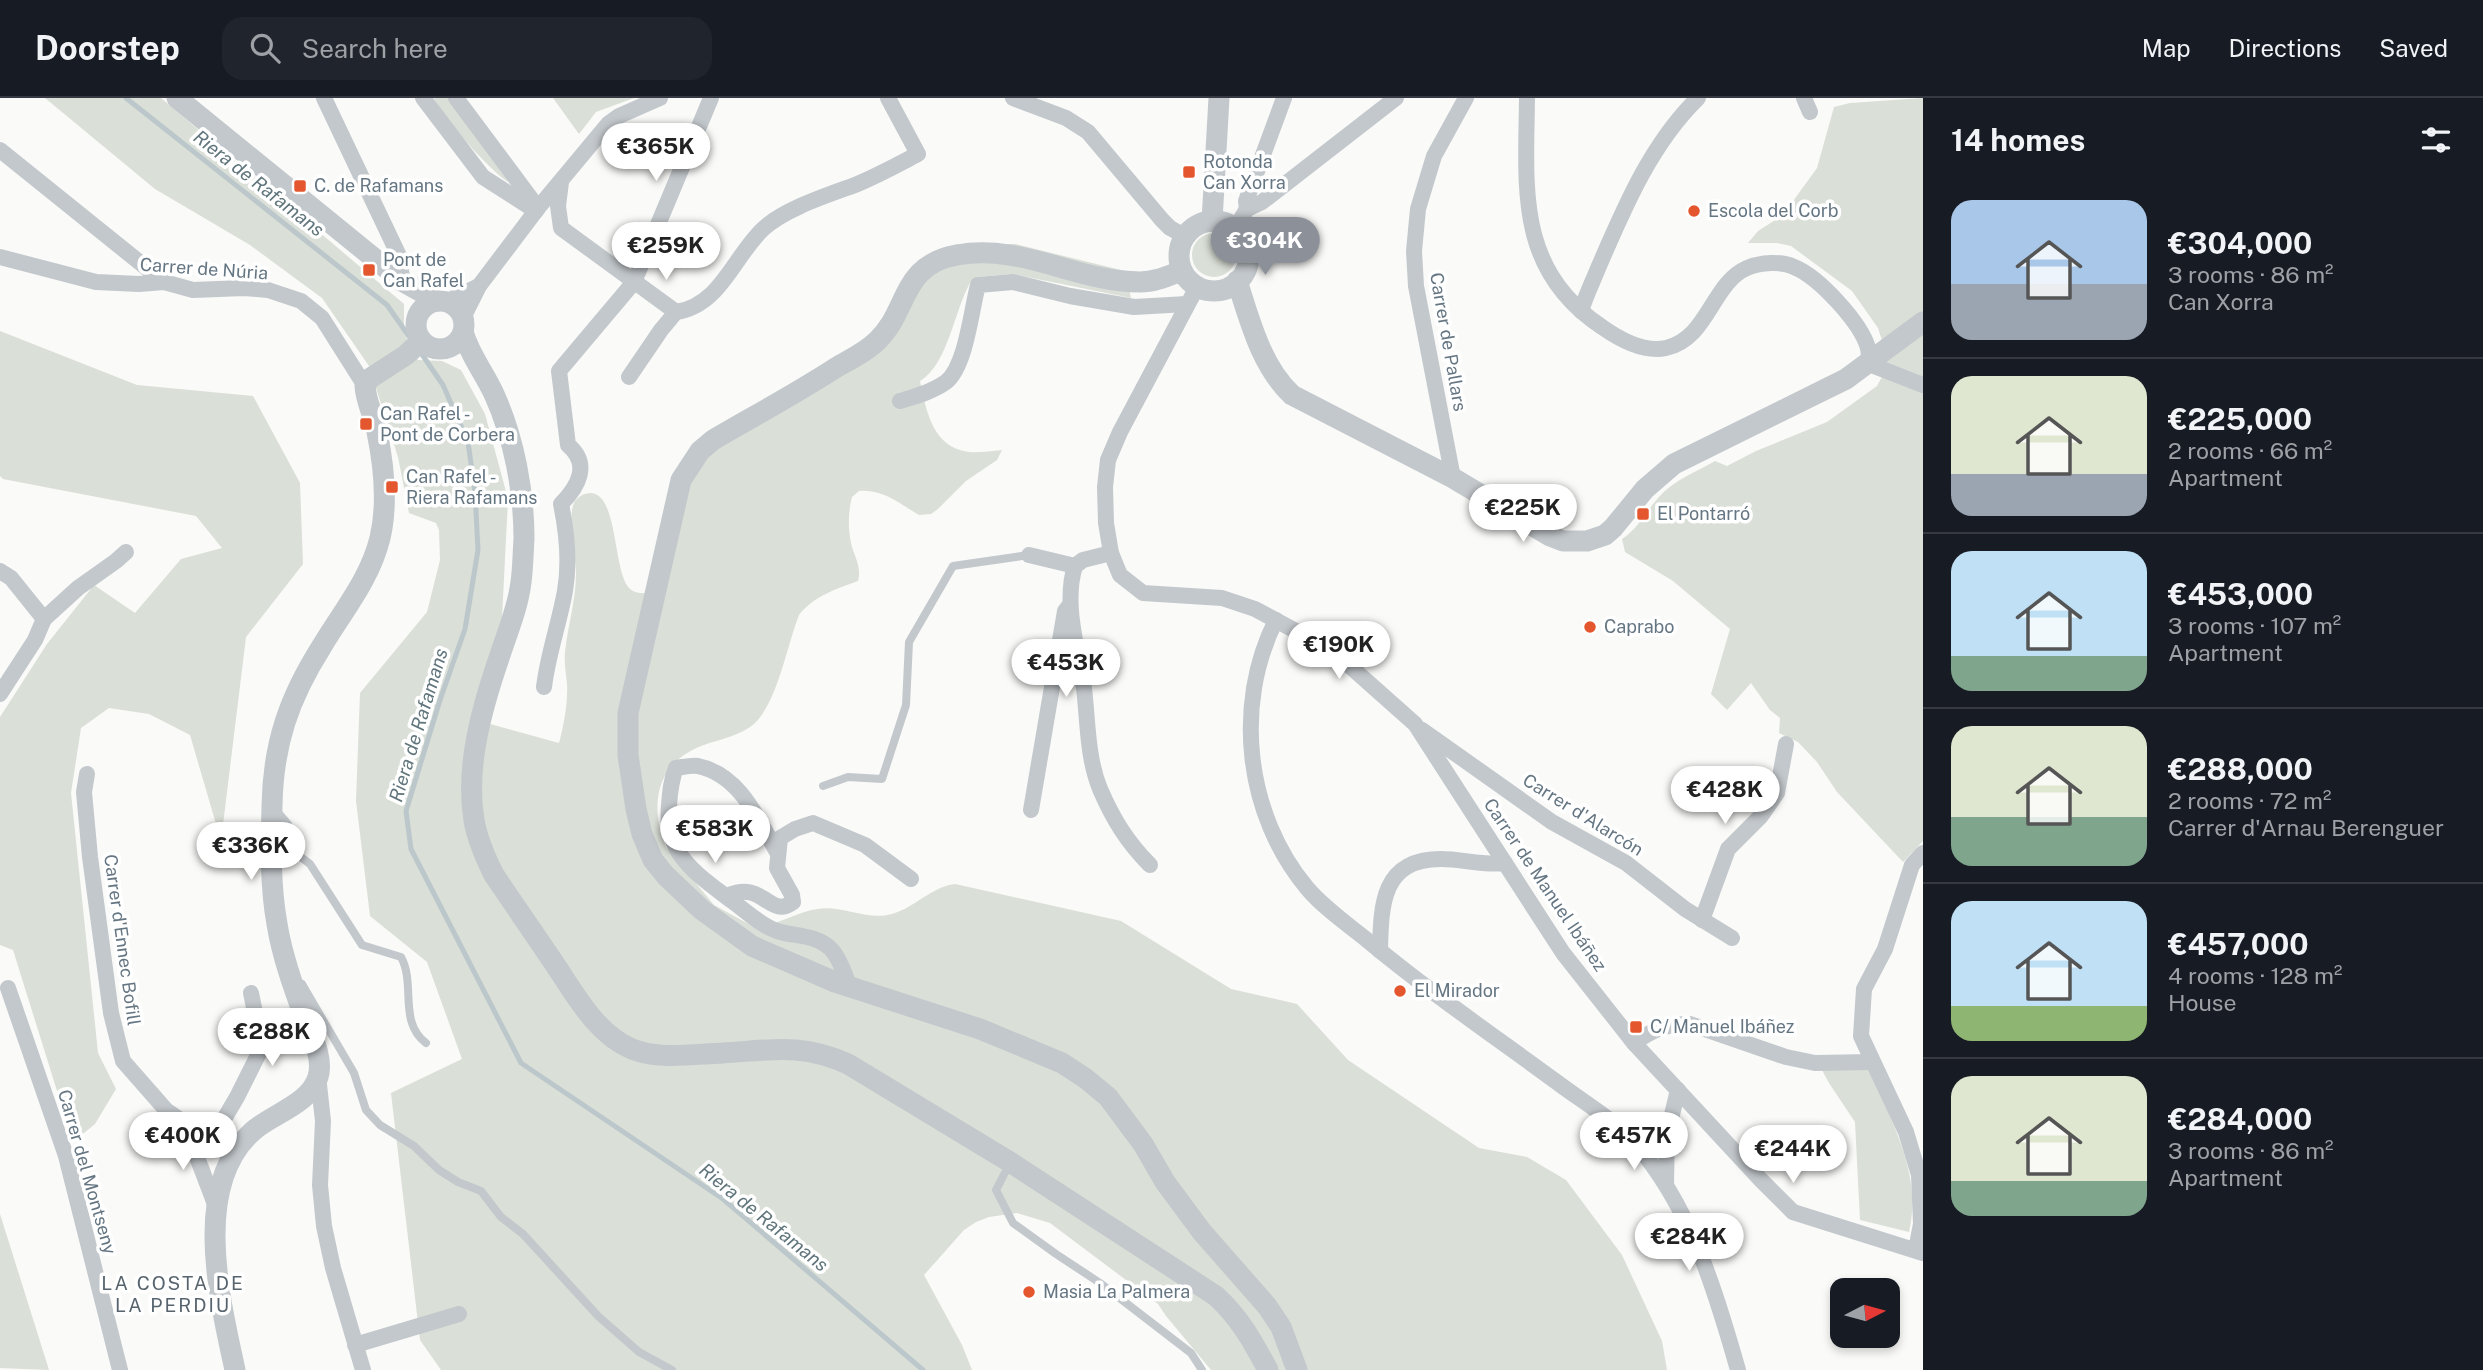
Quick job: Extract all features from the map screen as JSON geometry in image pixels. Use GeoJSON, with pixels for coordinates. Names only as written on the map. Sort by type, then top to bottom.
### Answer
{"type":"FeatureCollection","features":[{"type":"Feature","properties":{"kind":"street"},"geometry":{"type":"LineString","coordinates":[[177,98],[402,281],[457,308],[474,361],[494,393],[505,424],[519,478],[523,525],[522,583],[482,715],[472,792],[474,820],[481,847],[494,874],[600,1027],[634,1050],[659,1054],[778,1049],[825,1053],[848,1064],[1010,1162],[1216,1296],[1245,1327],[1268,1370]]}},
{"type":"Feature","properties":{"kind":"street"},"geometry":{"type":"LineString","coordinates":[[324,98],[401,258],[402,281],[428,335],[474,361]]}},
{"type":"Feature","properties":{"kind":"street"},"geometry":{"type":"LineString","coordinates":[[423,98],[483,177],[537,209]]}},
{"type":"Feature","properties":{"kind":"street"},"geometry":{"type":"LineString","coordinates":[[456,98],[537,209]]}},
{"type":"Feature","properties":{"kind":"street"},"geometry":{"type":"LineString","coordinates":[[428,335],[457,342],[479,286],[537,209],[608,124],[619,116],[660,98]]}},
{"type":"Feature","properties":{"kind":"street"},"geometry":{"type":"LineString","coordinates":[[544,687],[567,570],[568,542],[561,504],[577,486],[581,466],[575,451],[568,445],[559,371],[634,282],[711,98]]}},
{"type":"Feature","properties":{"kind":"street"},"geometry":{"type":"LineString","coordinates":[[629,377],[676,313],[689,311],[705,301],[765,227],[820,198],[887,172],[918,154],[888,98]]}},
{"type":"Feature","properties":{"kind":"street"},"geometry":{"type":"LineString","coordinates":[[1013,98],[1066,118],[1088,132],[1153,210],[1170,228],[1185,236]]}},
{"type":"Feature","properties":{"kind":"street"},"geometry":{"type":"LineString","coordinates":[[1212,221],[1219,98]]}},
{"type":"Feature","properties":{"kind":"street"},"geometry":{"type":"LineString","coordinates":[[901,401],[928,393],[947,381],[961,362],[978,285],[1013,282],[1070,296],[1134,307],[1218,290],[1237,282],[1248,265],[1249,253],[1242,233],[1284,98]]}},
{"type":"Feature","properties":{"kind":"street"},"geometry":{"type":"LineString","coordinates":[[1150,865],[1131,846],[1116,825],[1099,786],[1090,752],[1070,595],[1075,566],[1083,560],[1111,553],[1106,523],[1105,486],[1108,460],[1192,296],[1188,281],[1181,271],[1178,253],[1185,236],[1192,228],[1212,221],[1225,222],[1249,208],[1396,98]]}},
{"type":"Feature","properties":{"kind":"street","name":"Carrer de Pallars"},"geometry":{"type":"LineString","coordinates":[[1453,478],[1416,286],[1414,251],[1418,209],[1434,156],[1466,98]]}},
{"type":"Feature","properties":{"kind":"street"},"geometry":{"type":"LineString","coordinates":[[1527,98],[1526,185],[1533,239],[1548,274],[1581,311],[1623,340],[1650,348],[1666,348],[1684,340],[1693,331],[1728,281],[1747,268],[1768,263],[1782,264],[1795,267],[1831,295],[1865,340],[1869,350],[1869,364]]}},
{"type":"Feature","properties":{"kind":"street"},"geometry":{"type":"LineString","coordinates":[[1581,311],[1610,239],[1642,175],[1682,114],[1698,98]]}},
{"type":"Feature","properties":{"kind":"street"},"geometry":{"type":"LineString","coordinates":[[0,150],[164,282]]}},
{"type":"Feature","properties":{"kind":"street"},"geometry":{"type":"LineString","coordinates":[[561,182],[558,206],[561,228],[676,313]]}},
{"type":"Feature","properties":{"kind":"street"},"geometry":{"type":"LineString","coordinates":[[1181,271],[1155,281],[1142,282],[1109,280],[1014,254],[976,252],[954,255],[935,262],[922,270],[914,280],[879,340],[713,440],[700,451],[681,480],[628,713],[628,755],[636,809],[642,834],[653,860],[666,876],[728,930],[752,946],[850,987],[980,1029],[1062,1063],[1100,1091],[1132,1128],[1165,1182],[1202,1232],[1267,1306],[1281,1327],[1297,1370]]}},
{"type":"Feature","properties":{"kind":"street","name":"Carrer de Núria"},"geometry":{"type":"LineString","coordinates":[[0,257],[96,282],[164,282],[193,290],[268,290],[301,301],[322,318],[372,378]]}},
{"type":"Feature","properties":{"kind":"street"},"geometry":{"type":"LineString","coordinates":[[1237,282],[1262,353],[1275,376],[1292,395],[1453,478],[1550,536],[1575,542],[1598,538],[1614,528],[1644,489],[1674,464],[1846,379],[1923,322]]}},
{"type":"Feature","properties":{"kind":"street"},"geometry":{"type":"LineString","coordinates":[[363,1370],[333,1268],[324,1226],[320,1185],[323,1121],[318,1057],[276,923],[272,883],[274,765],[287,712],[308,668],[367,575],[380,537],[384,500],[382,459],[372,378],[406,355],[428,335],[427,304],[479,286]]}},
{"type":"Feature","properties":{"kind":"street"},"geometry":{"type":"LineString","coordinates":[[1869,364],[1923,385]]}},
{"type":"Feature","properties":{"kind":"street"},"geometry":{"type":"LineString","coordinates":[[0,694],[35,640],[44,620],[78,588],[126,552]]}},
{"type":"Feature","properties":{"kind":"street","name":"Carrer de Manuel Ibáñez"},"geometry":{"type":"LineString","coordinates":[[1111,553],[1124,580],[1143,593],[1222,598],[1255,609],[1320,644],[1343,660],[1415,724],[1563,953],[1634,1043],[1793,1212],[1919,1251]]}},
{"type":"Feature","properties":{"kind":"street"},"geometry":{"type":"LineString","coordinates":[[1029,555],[1075,566]]}},
{"type":"Feature","properties":{"kind":"street"},"geometry":{"type":"LineString","coordinates":[[0,571],[11,578],[44,620]]}},
{"type":"Feature","properties":{"kind":"street"},"geometry":{"type":"LineString","coordinates":[[1031,810],[1065,611],[1071,603]]}},
{"type":"Feature","properties":{"kind":"street"},"geometry":{"type":"LineString","coordinates":[[1276,620],[1263,651],[1256,680],[1251,713],[1252,762],[1258,792],[1283,854],[1310,891],[1380,951],[1632,1139],[1666,1183],[1703,1256],[1735,1362],[1749,1370]]}},
{"type":"Feature","properties":{"kind":"street","name":"Carrer d'Alarcón"},"geometry":{"type":"LineString","coordinates":[[1415,724],[1552,821],[1626,863],[1685,909],[1732,938]]}},
{"type":"Feature","properties":{"kind":"street"},"geometry":{"type":"LineString","coordinates":[[1702,920],[1728,849],[1761,816],[1777,793],[1786,744]]}},
{"type":"Feature","properties":{"kind":"street"},"geometry":{"type":"LineString","coordinates":[[777,852],[741,792],[725,779],[697,766],[676,768],[668,814],[672,839],[679,855],[758,920],[776,930],[815,938],[833,951],[850,987]]}},
{"type":"Feature","properties":{"kind":"street","name":"Carrer d'Ennec Bofill"},"geometry":{"type":"LineString","coordinates":[[87,774],[84,792],[93,882],[111,1013],[123,1061],[166,1110],[189,1126],[217,1131]]}},
{"type":"Feature","properties":{"kind":"street"},"geometry":{"type":"LineString","coordinates":[[727,896],[739,891],[752,892],[778,908],[793,902],[777,868],[780,838],[813,823],[865,845],[911,878]]}},
{"type":"Feature","properties":{"kind":"street"},"geometry":{"type":"LineString","coordinates":[[1919,1251],[1919,1175],[1906,1132],[1861,1036],[1864,989],[1885,949],[1912,865],[1923,853]]}},
{"type":"Feature","properties":{"kind":"street"},"geometry":{"type":"LineString","coordinates":[[1380,951],[1384,897],[1395,875],[1409,863],[1442,858],[1485,864],[1505,863]]}},
{"type":"Feature","properties":{"kind":"street","name":"Carrer del Montseny"},"geometry":{"type":"LineString","coordinates":[[8,988],[66,1156],[120,1370]]}},
{"type":"Feature","properties":{"kind":"street"},"geometry":{"type":"LineString","coordinates":[[233,1153],[217,1131],[262,1047],[251,993]]}},
{"type":"Feature","properties":{"kind":"street"},"geometry":{"type":"LineString","coordinates":[[1634,1043],[1651,1031],[1679,1023],[1690,1024],[1815,1063],[1872,1062]]}},
{"type":"Feature","properties":{"kind":"street"},"geometry":{"type":"LineString","coordinates":[[235,1370],[218,1282],[216,1207],[221,1181],[233,1153],[253,1131],[311,1090],[318,1076]]}},
{"type":"Feature","properties":{"kind":"street"},"geometry":{"type":"LineString","coordinates":[[1666,1183],[1667,1135],[1678,1090]]}},
{"type":"Feature","properties":{"kind":"street"},"geometry":{"type":"LineString","coordinates":[[189,1126],[192,1144],[216,1207]]}},
{"type":"Feature","properties":{"kind":"street"},"geometry":{"type":"LineString","coordinates":[[1632,1139],[1648,1142],[1667,1135]]}},
{"type":"Feature","properties":{"kind":"street"},"geometry":{"type":"LineString","coordinates":[[355,1345],[459,1314]]}},
{"type":"Feature","properties":{"kind":"lane"},"geometry":{"type":"LineString","coordinates":[[823,786],[848,777],[882,779],[906,705],[909,642],[953,566],[1029,555]]}},
{"type":"Feature","properties":{"kind":"lane"},"geometry":{"type":"LineString","coordinates":[[272,806],[288,824],[293,850],[310,864],[362,945],[401,957],[406,966],[412,1026],[418,1038],[426,1043]]}},
{"type":"Feature","properties":{"kind":"lane"},"geometry":{"type":"LineString","coordinates":[[283,951],[348,1062],[366,1110],[380,1125],[414,1146],[439,1170],[458,1182],[481,1191],[500,1217],[528,1239],[574,1293],[598,1316],[639,1352],[672,1370]]}},
{"type":"Feature","properties":{"kind":"lane"},"geometry":{"type":"LineString","coordinates":[[1010,1162],[996,1190],[1013,1223],[1100,1283],[1191,1353],[1202,1370]]}},
{"type":"Feature","properties":{"kind":"shaded area"},"geometry":{"type":"Polygon","coordinates":[[[45,98],[161,98],[404,304],[404,333],[418,360],[442,361],[461,370],[485,414],[508,499],[502,618],[472,719],[559,743],[567,698],[565,652],[576,583],[571,518],[574,503],[579,497],[591,493],[600,497],[611,519],[624,579],[634,591],[650,593],[697,444],[838,359],[872,332],[932,252],[958,244],[1015,244],[1125,271],[1131,298],[1012,274],[977,277],[970,283],[944,350],[930,373],[920,381],[929,416],[939,436],[957,449],[969,452],[1002,450],[997,460],[966,481],[931,514],[919,515],[876,492],[859,491],[852,497],[849,532],[858,566],[858,581],[818,598],[799,615],[776,687],[754,724],[736,734],[688,752],[667,773],[658,800],[658,815],[666,847],[714,905],[756,928],[803,912],[827,908],[873,916],[892,914],[938,889],[955,884],[1121,921],[1231,989],[1297,1004],[1348,1060],[1479,1148],[1527,1157],[1566,1180],[1622,1255],[1662,1341],[1667,1370],[1211,1370],[1158,1304],[1050,1223],[1017,1213],[989,1217],[964,1230],[924,1275],[962,1345],[972,1370],[441,1370],[420,1340],[391,1093],[462,1059],[427,962],[370,916],[356,801],[360,693],[427,612],[440,560],[439,530],[436,523],[409,513],[398,457],[369,366],[322,298],[250,245],[155,189],[45,98]]]}},
{"type":"Feature","properties":{"kind":"shaded area"},"geometry":{"type":"Polygon","coordinates":[[[434,98],[449,98],[510,183],[468,144],[434,98]]]}},
{"type":"Feature","properties":{"kind":"shaded area"},"geometry":{"type":"Polygon","coordinates":[[[553,98],[634,98],[596,112],[579,134],[553,98]]]}},
{"type":"Feature","properties":{"kind":"shaded area"},"geometry":{"type":"Polygon","coordinates":[[[1923,98],[1923,841],[1903,862],[1837,792],[1817,762],[1798,742],[1779,733],[1780,718],[1770,710],[1751,683],[1727,710],[1711,694],[1730,629],[1673,581],[1625,552],[1622,539],[1659,497],[1678,481],[1715,461],[1727,466],[1827,422],[1877,386],[1884,373],[1883,344],[1878,328],[1852,291],[1791,246],[1748,243],[1758,231],[1783,215],[1817,168],[1834,107],[1850,103],[1923,98]]]}},
{"type":"Feature","properties":{"kind":"shaded area"},"geometry":{"type":"Polygon","coordinates":[[[1214,233],[1229,240],[1236,255],[1229,270],[1214,277],[1199,270],[1192,255],[1199,240],[1214,233]]]}},
{"type":"Feature","properties":{"kind":"shaded area"},"geometry":{"type":"Polygon","coordinates":[[[0,331],[137,385],[253,396],[300,483],[303,564],[246,637],[221,841],[190,735],[149,714],[109,708],[81,728],[71,793],[98,1053],[116,1089],[95,1124],[73,1142],[13,950],[0,945],[0,717],[47,644],[94,585],[135,613],[181,559],[222,548],[196,516],[3,479],[0,476],[0,331]]]}},
{"type":"Feature","properties":{"kind":"shaded area"},"geometry":{"type":"Polygon","coordinates":[[[1822,1070],[1869,1070],[1895,1128],[1908,1169],[1912,1190],[1909,1232],[1860,1220],[1855,1122],[1822,1070]]]}},
{"type":"Feature","properties":{"kind":"shaded area"},"geometry":{"type":"Polygon","coordinates":[[[0,1214],[49,1370],[0,1368],[0,1214]]]}},
{"type":"Feature","properties":{"kind":"waterway","name":"Riera de Rafamans"},"geometry":{"type":"LineString","coordinates":[[126,98],[387,305],[413,342]]}},
{"type":"Feature","properties":{"kind":"waterway","name":"Riera de Rafamans"},"geometry":{"type":"LineString","coordinates":[[419,350],[443,385],[468,442],[475,492],[478,550],[465,629],[406,811],[411,849],[521,1063],[723,1199],[923,1370]]}},
{"type":"Feature","properties":{"kind":"place","name":"Rotonda Can Xorra"},"geometry":{"type":"Point","coordinates":[1189,172]}},
{"type":"Feature","properties":{"kind":"place","name":"C. de Rafamans"},"geometry":{"type":"Point","coordinates":[300,186]}},
{"type":"Feature","properties":{"kind":"place","name":"Escola del Corb"},"geometry":{"type":"Point","coordinates":[1694,211]}},
{"type":"Feature","properties":{"kind":"place","name":"Pont de Can Rafel"},"geometry":{"type":"Point","coordinates":[369,270]}},
{"type":"Feature","properties":{"kind":"place","name":"Can Rafel - Pont de Corbera"},"geometry":{"type":"Point","coordinates":[366,424]}},
{"type":"Feature","properties":{"kind":"place","name":"Can Rafel - Riera Rafamans"},"geometry":{"type":"Point","coordinates":[392,487]}},
{"type":"Feature","properties":{"kind":"place","name":"El Pontarró"},"geometry":{"type":"Point","coordinates":[1643,514]}},
{"type":"Feature","properties":{"kind":"place","name":"Caprabo"},"geometry":{"type":"Point","coordinates":[1590,627]}},
{"type":"Feature","properties":{"kind":"place","name":"El Mirador"},"geometry":{"type":"Point","coordinates":[1400,991]}},
{"type":"Feature","properties":{"kind":"place","name":"C/ Manuel Ibáñez"},"geometry":{"type":"Point","coordinates":[1636,1027]}},
{"type":"Feature","properties":{"kind":"place","name":"Masia La Palmera"},"geometry":{"type":"Point","coordinates":[1029,1292]}},
{"type":"Feature","properties":{"kind":"district","name":"LA COSTA DE LA PERDIU"},"geometry":{"type":"Point","coordinates":[173,1294]}}]}
